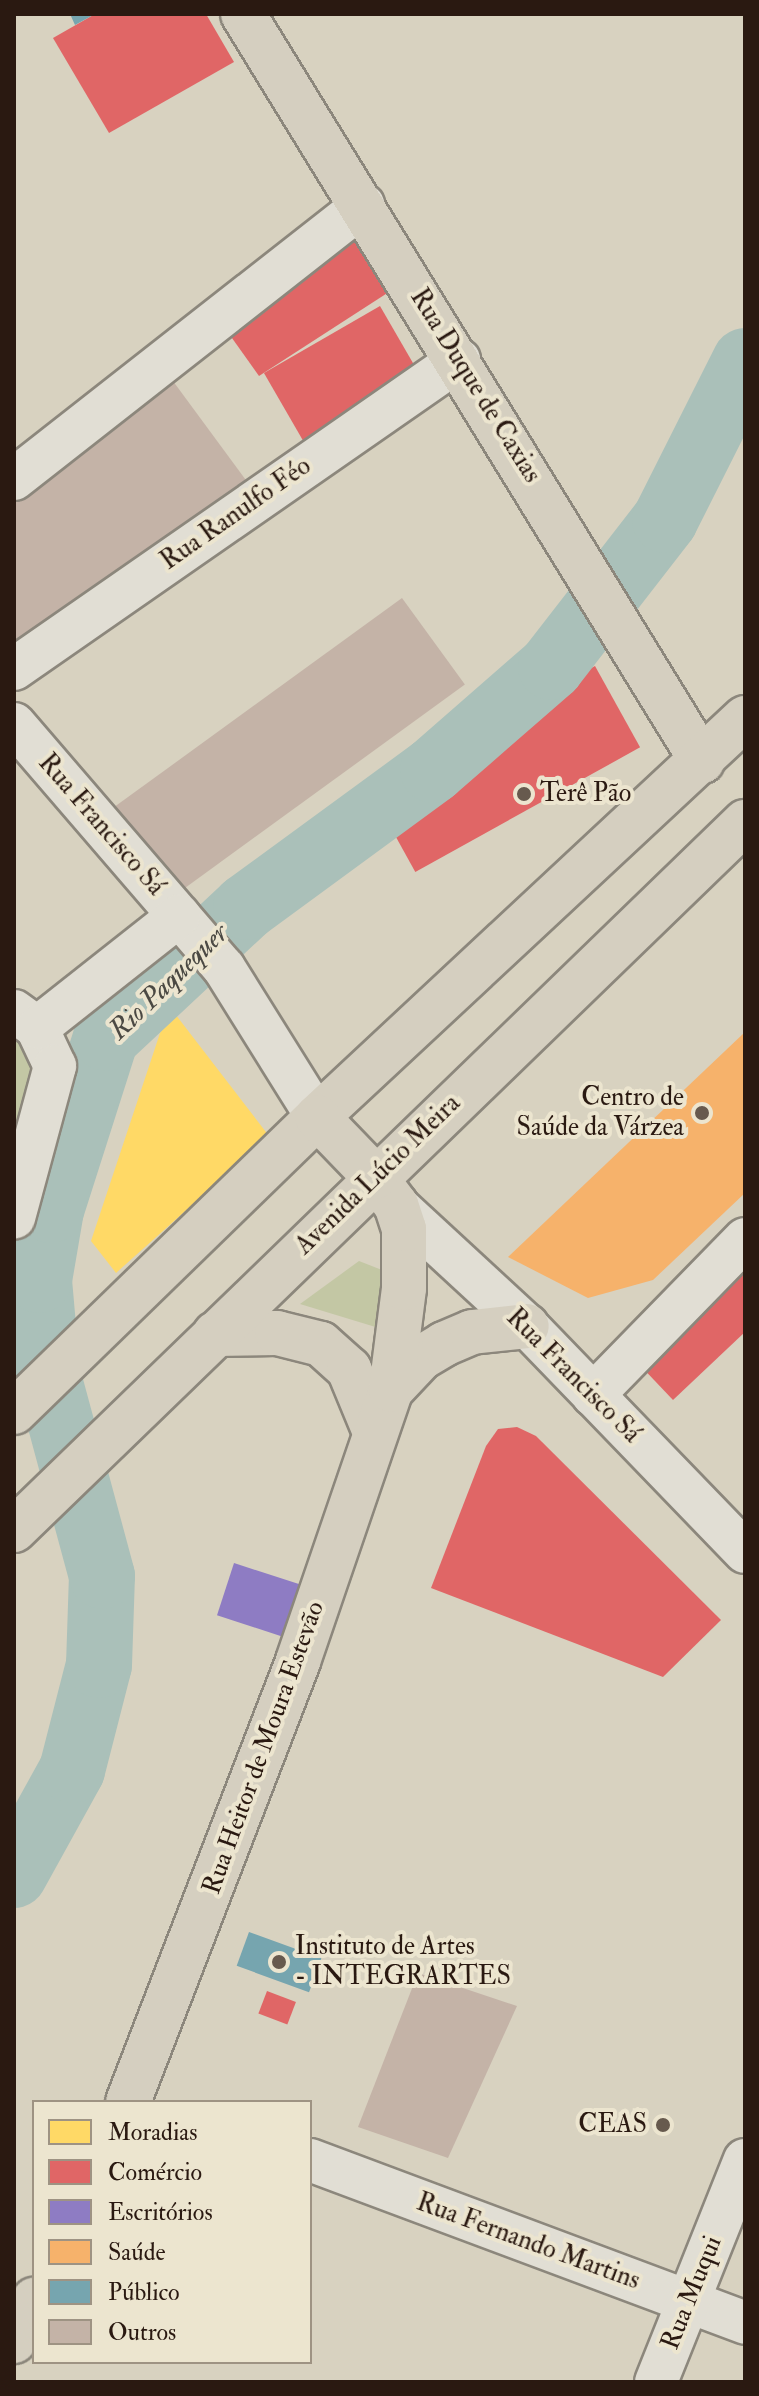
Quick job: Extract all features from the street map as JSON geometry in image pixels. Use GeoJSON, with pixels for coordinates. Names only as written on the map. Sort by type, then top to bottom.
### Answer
{"type":"FeatureCollection","features":[{"type":"Feature","properties":{"kind":"main road","name":"Rua Duque de Caxias"},"geometry":{"type":"LineString","coordinates":[[243,14],[459,360],[702,761]]}},
{"type":"Feature","properties":{"kind":"main road"},"geometry":{"type":"LineString","coordinates":[[18,1408],[92,1340],[317,1117],[745,718]]}},
{"type":"Feature","properties":{"kind":"main road","name":"Avenida Lúcio Meira"},"geometry":{"type":"LineString","coordinates":[[22,1523],[215,1334],[386,1191],[745,822]]}},
{"type":"Feature","properties":{"kind":"main road","name":"Rua Francisco Sá"},"geometry":{"type":"LineString","coordinates":[[317,1117],[386,1191]]}},
{"type":"Feature","properties":{"kind":"main road"},"geometry":{"type":"LineString","coordinates":[[386,1191],[406,1258],[391,1390]]}},
{"type":"Feature","properties":{"kind":"main road"},"geometry":{"type":"LineString","coordinates":[[391,1390],[421,1358],[444,1344],[472,1332],[527,1326]]}},
{"type":"Feature","properties":{"kind":"main road"},"geometry":{"type":"LineString","coordinates":[[215,1334],[277,1333],[321,1344],[349,1369],[375,1432]]}},
{"type":"Feature","properties":{"kind":"main road","name":"Rua Heitor de Moura Estevão"},"geometry":{"type":"LineString","coordinates":[[138,2099],[298,1661],[391,1390]]}},
{"type":"Feature","properties":{"kind":"main road"},"geometry":{"type":"LineString","coordinates":[[14,2341],[32,2304]]}},
{"type":"Feature","properties":{"kind":"street"},"geometry":{"type":"LineString","coordinates":[[14,479],[363,205]]}},
{"type":"Feature","properties":{"kind":"street","name":"Rua Ranulfo Féo"},"geometry":{"type":"LineString","coordinates":[[14,669],[459,360]]}},
{"type":"Feature","properties":{"kind":"street","name":"Rua Francisco Sá"},"geometry":{"type":"LineString","coordinates":[[14,724],[224,968],[317,1117]]}},
{"type":"Feature","properties":{"kind":"street"},"geometry":{"type":"LineString","coordinates":[[14,1218],[52,1087],[52,1051],[25,1020],[183,921]]}},
{"type":"Feature","properties":{"kind":"street","name":"Rua Francisco Sá"},"geometry":{"type":"LineString","coordinates":[[386,1191],[527,1326],[745,1552]]}},
{"type":"Feature","properties":{"kind":"street"},"geometry":{"type":"LineString","coordinates":[[593,1395],[745,1239]]}},
{"type":"Feature","properties":{"kind":"street","name":"Rua Muqui"},"geometry":{"type":"LineString","coordinates":[[656,2382],[745,2160]]}},
{"type":"Feature","properties":{"kind":"street","name":"Rua Fernando Martins"},"geometry":{"type":"LineString","coordinates":[[312,2161],[745,2323]]}},
{"type":"Feature","properties":{"kind":"green space"},"geometry":{"type":"Polygon","coordinates":[[[14,1022],[49,1081],[14,1181],[14,1022]]]}},
{"type":"Feature","properties":{"kind":"green space"},"geometry":{"type":"Polygon","coordinates":[[[359,1261],[382,1270],[382,1329],[300,1304],[359,1261]]]}},
{"type":"Feature","properties":{"kind":"water"},"geometry":{"type":"Polygon","coordinates":[[[745,327],[745,394],[644,567],[627,538],[745,327]]]}},
{"type":"Feature","properties":{"kind":"building: Moradias"},"geometry":{"type":"Polygon","coordinates":[[[169,1006],[269,1136],[116,1273],[91,1241],[169,1006]]]}},
{"type":"Feature","properties":{"kind":"building: Comércio"},"geometry":{"type":"Polygon","coordinates":[[[95,14],[206,14],[234,62],[109,133],[53,38],[95,14]]]}},
{"type":"Feature","properties":{"kind":"building: Comércio"},"geometry":{"type":"Polygon","coordinates":[[[350,224],[392,290],[259,376],[222,324],[350,224]]]}},
{"type":"Feature","properties":{"kind":"building: Comércio"},"geometry":{"type":"Polygon","coordinates":[[[380,306],[424,381],[307,448],[264,373],[380,306]]]}},
{"type":"Feature","properties":{"kind":"building: Comércio","name":"Terê Pão"},"geometry":{"type":"Polygon","coordinates":[[[595,666],[640,747],[415,872],[370,791],[595,666]]]}},
{"type":"Feature","properties":{"kind":"building: Comércio"},"geometry":{"type":"Polygon","coordinates":[[[745,1259],[745,1332],[673,1400],[636,1361],[745,1259]]]}},
{"type":"Feature","properties":{"kind":"building: Comércio"},"geometry":{"type":"Polygon","coordinates":[[[517,1427],[536,1436],[721,1620],[663,1677],[431,1588],[486,1446],[498,1429],[517,1427]]]}},
{"type":"Feature","properties":{"kind":"building: Comércio"},"geometry":{"type":"Polygon","coordinates":[[[267,1991],[296,2002],[287,2025],[258,2013],[267,1991]]]}},
{"type":"Feature","properties":{"kind":"building: Escritórios"},"geometry":{"type":"Polygon","coordinates":[[[234,1563],[312,1588],[295,1641],[217,1615],[234,1563]]]}},
{"type":"Feature","properties":{"kind":"building: Saúde","name":"Centro de Saúde da Várzea"},"geometry":{"type":"Polygon","coordinates":[[[745,1032],[745,1193],[653,1280],[588,1298],[508,1257],[745,1032]]]}},
{"type":"Feature","properties":{"kind":"building: Público"},"geometry":{"type":"Polygon","coordinates":[[[70,14],[95,14],[75,25],[70,14]]]}},
{"type":"Feature","properties":{"kind":"building: Público","name":"Instituto de Artes - INTEGRARTES"},"geometry":{"type":"Polygon","coordinates":[[[249,1932],[321,1958],[309,1992],[237,1966],[249,1932]]]}},
{"type":"Feature","properties":{"kind":"building: Outros"},"geometry":{"type":"Polygon","coordinates":[[[170,377],[251,487],[14,662],[14,499],[170,377]]]}},
{"type":"Feature","properties":{"kind":"building: Outros"},"geometry":{"type":"Polygon","coordinates":[[[402,598],[465,685],[174,896],[111,810],[402,598]]]}},
{"type":"Feature","properties":{"kind":"building: Outros"},"geometry":{"type":"Polygon","coordinates":[[[418,1973],[517,2006],[448,2158],[358,2127],[418,1973]]]}},
{"type":"Feature","properties":{"kind":"waterway","name":"Rio Paquequer"},"geometry":{"type":"LineString","coordinates":[[14,1875],[72,1770],[99,1665],[102,1576],[47,1372],[39,1280],[51,1210],[106,1038],[246,907],[433,770],[551,667],[665,520],[745,361]]}},
{"type":"Feature","properties":{"kind":"place","name":"Terê Pão"},"geometry":{"type":"Point","coordinates":[524,794]}},
{"type":"Feature","properties":{"kind":"place","name":"Centro de Saúde da Várzea"},"geometry":{"type":"Point","coordinates":[702,1113]}},
{"type":"Feature","properties":{"kind":"place","name":"Instituto de Artes - INTEGRARTES"},"geometry":{"type":"Point","coordinates":[279,1962]}},
{"type":"Feature","properties":{"kind":"place","name":"CEAS"},"geometry":{"type":"Point","coordinates":[663,2125]}}]}
